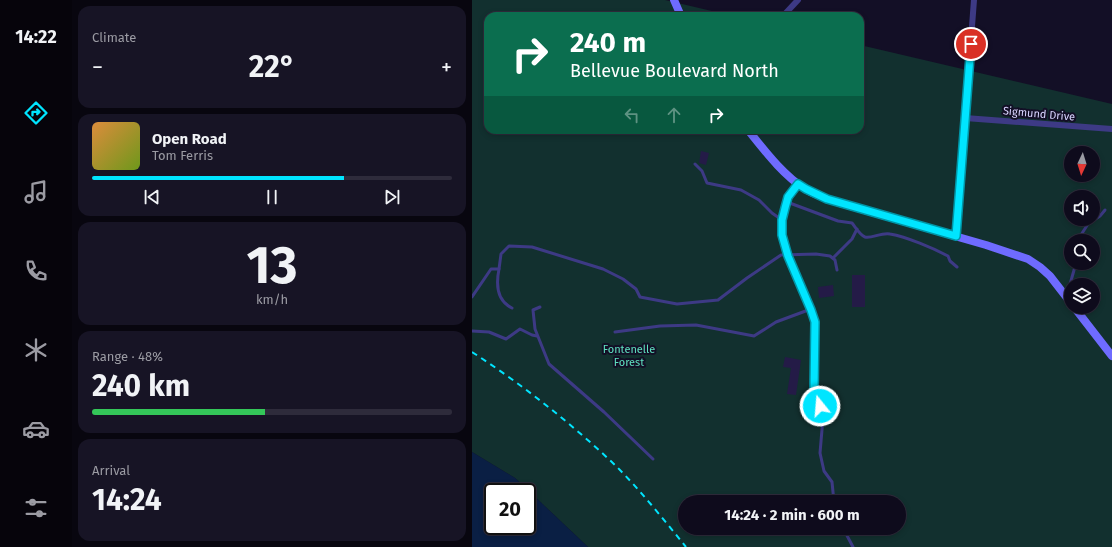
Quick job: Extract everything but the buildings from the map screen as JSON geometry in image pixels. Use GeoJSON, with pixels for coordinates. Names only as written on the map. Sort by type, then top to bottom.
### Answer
{"type":"FeatureCollection","features":[{"type":"Feature","properties":{"kind":"main road"},"geometry":{"type":"LineString","coordinates":[[674,0],[679,12]]}},
{"type":"Feature","properties":{"kind":"main road"},"geometry":{"type":"LineString","coordinates":[[751,134],[773,160],[798,184],[806,189],[827,199],[1012,252],[1028,259],[1040,267],[1050,276],[1064,294]]}},
{"type":"Feature","properties":{"kind":"main road"},"geometry":{"type":"LineString","coordinates":[[1079,314],[1112,356]]}},
{"type":"Feature","properties":{"kind":"street"},"geometry":{"type":"LineString","coordinates":[[787,12],[798,0]]}},
{"type":"Feature","properties":{"kind":"street"},"geometry":{"type":"LineString","coordinates":[[956,236],[974,0]]}},
{"type":"Feature","properties":{"kind":"street","name":"Sigmund Drive"},"geometry":{"type":"LineString","coordinates":[[965,118],[1112,129]]}},
{"type":"Feature","properties":{"kind":"street"},"geometry":{"type":"LineString","coordinates":[[798,184],[788,197],[782,220],[782,235],[788,256],[811,309],[815,322],[814,391]]}},
{"type":"Feature","properties":{"kind":"lane"},"geometry":{"type":"LineString","coordinates":[[695,164],[702,171],[707,183],[741,190],[759,200],[772,214],[782,220]]}},
{"type":"Feature","properties":{"kind":"lane"},"geometry":{"type":"LineString","coordinates":[[787,202],[798,208],[852,224],[863,236],[868,238],[878,234],[889,234],[936,249],[948,256],[950,261],[957,267]]}},
{"type":"Feature","properties":{"kind":"lane"},"geometry":{"type":"LineString","coordinates":[[1082,234],[1088,224],[1100,216],[1105,210]]}},
{"type":"Feature","properties":{"kind":"lane"},"geometry":{"type":"LineString","coordinates":[[833,258],[852,239],[857,229]]}},
{"type":"Feature","properties":{"kind":"lane"},"geometry":{"type":"LineString","coordinates":[[512,308],[507,305],[498,290],[497,281],[501,254],[509,246],[532,247],[603,269],[624,279],[636,288],[640,297],[677,304],[718,300],[781,255],[816,254],[830,256],[835,260],[837,270]]}},
{"type":"Feature","properties":{"kind":"lane"},"geometry":{"type":"LineString","coordinates":[[472,297],[491,269],[499,269]]}},
{"type":"Feature","properties":{"kind":"lane"},"geometry":{"type":"LineString","coordinates":[[540,306],[533,310],[535,328],[549,364],[604,412],[653,459]]}},
{"type":"Feature","properties":{"kind":"lane"},"geometry":{"type":"LineString","coordinates":[[615,332],[660,326],[696,324],[754,336],[776,322],[811,309]]}},
{"type":"Feature","properties":{"kind":"lane"},"geometry":{"type":"LineString","coordinates":[[472,332],[489,332],[506,339],[520,329],[537,336]]}},
{"type":"Feature","properties":{"kind":"lane"},"geometry":{"type":"LineString","coordinates":[[814,391],[818,394],[823,418],[820,453],[824,471],[832,482],[833,495]]}},
{"type":"Feature","properties":{"kind":"lane"},"geometry":{"type":"LineString","coordinates":[[846,535],[853,547]]}},
{"type":"Feature","properties":{"kind":"green space","name":"Fontenelle Forest"},"geometry":{"type":"Polygon","coordinates":[[[472,0],[665,0],[716,12],[484,12],[484,134],[864,134],[864,46],[1112,104],[1112,547],[588,547],[536,498],[536,483],[520,483],[515,478],[472,452],[472,0]]]}},
{"type":"Feature","properties":{"kind":"water"},"geometry":{"type":"Polygon","coordinates":[[[472,452],[515,478],[520,483],[484,483],[484,535],[536,535],[536,498],[588,547],[472,547],[472,452]]]}},
{"type":"Feature","properties":{"kind":"railway"},"geometry":{"type":"LineString","coordinates":[[472,352],[528,391],[565,420],[599,450],[634,485],[686,547]]}},
{"type":"Feature","properties":{"kind":"route"},"geometry":{"type":"LineString","coordinates":[[820,406],[818,394],[814,391],[815,322],[788,256],[782,235],[782,220],[788,197],[798,184],[816,195],[827,199],[956,236],[971,44]]}}]}
